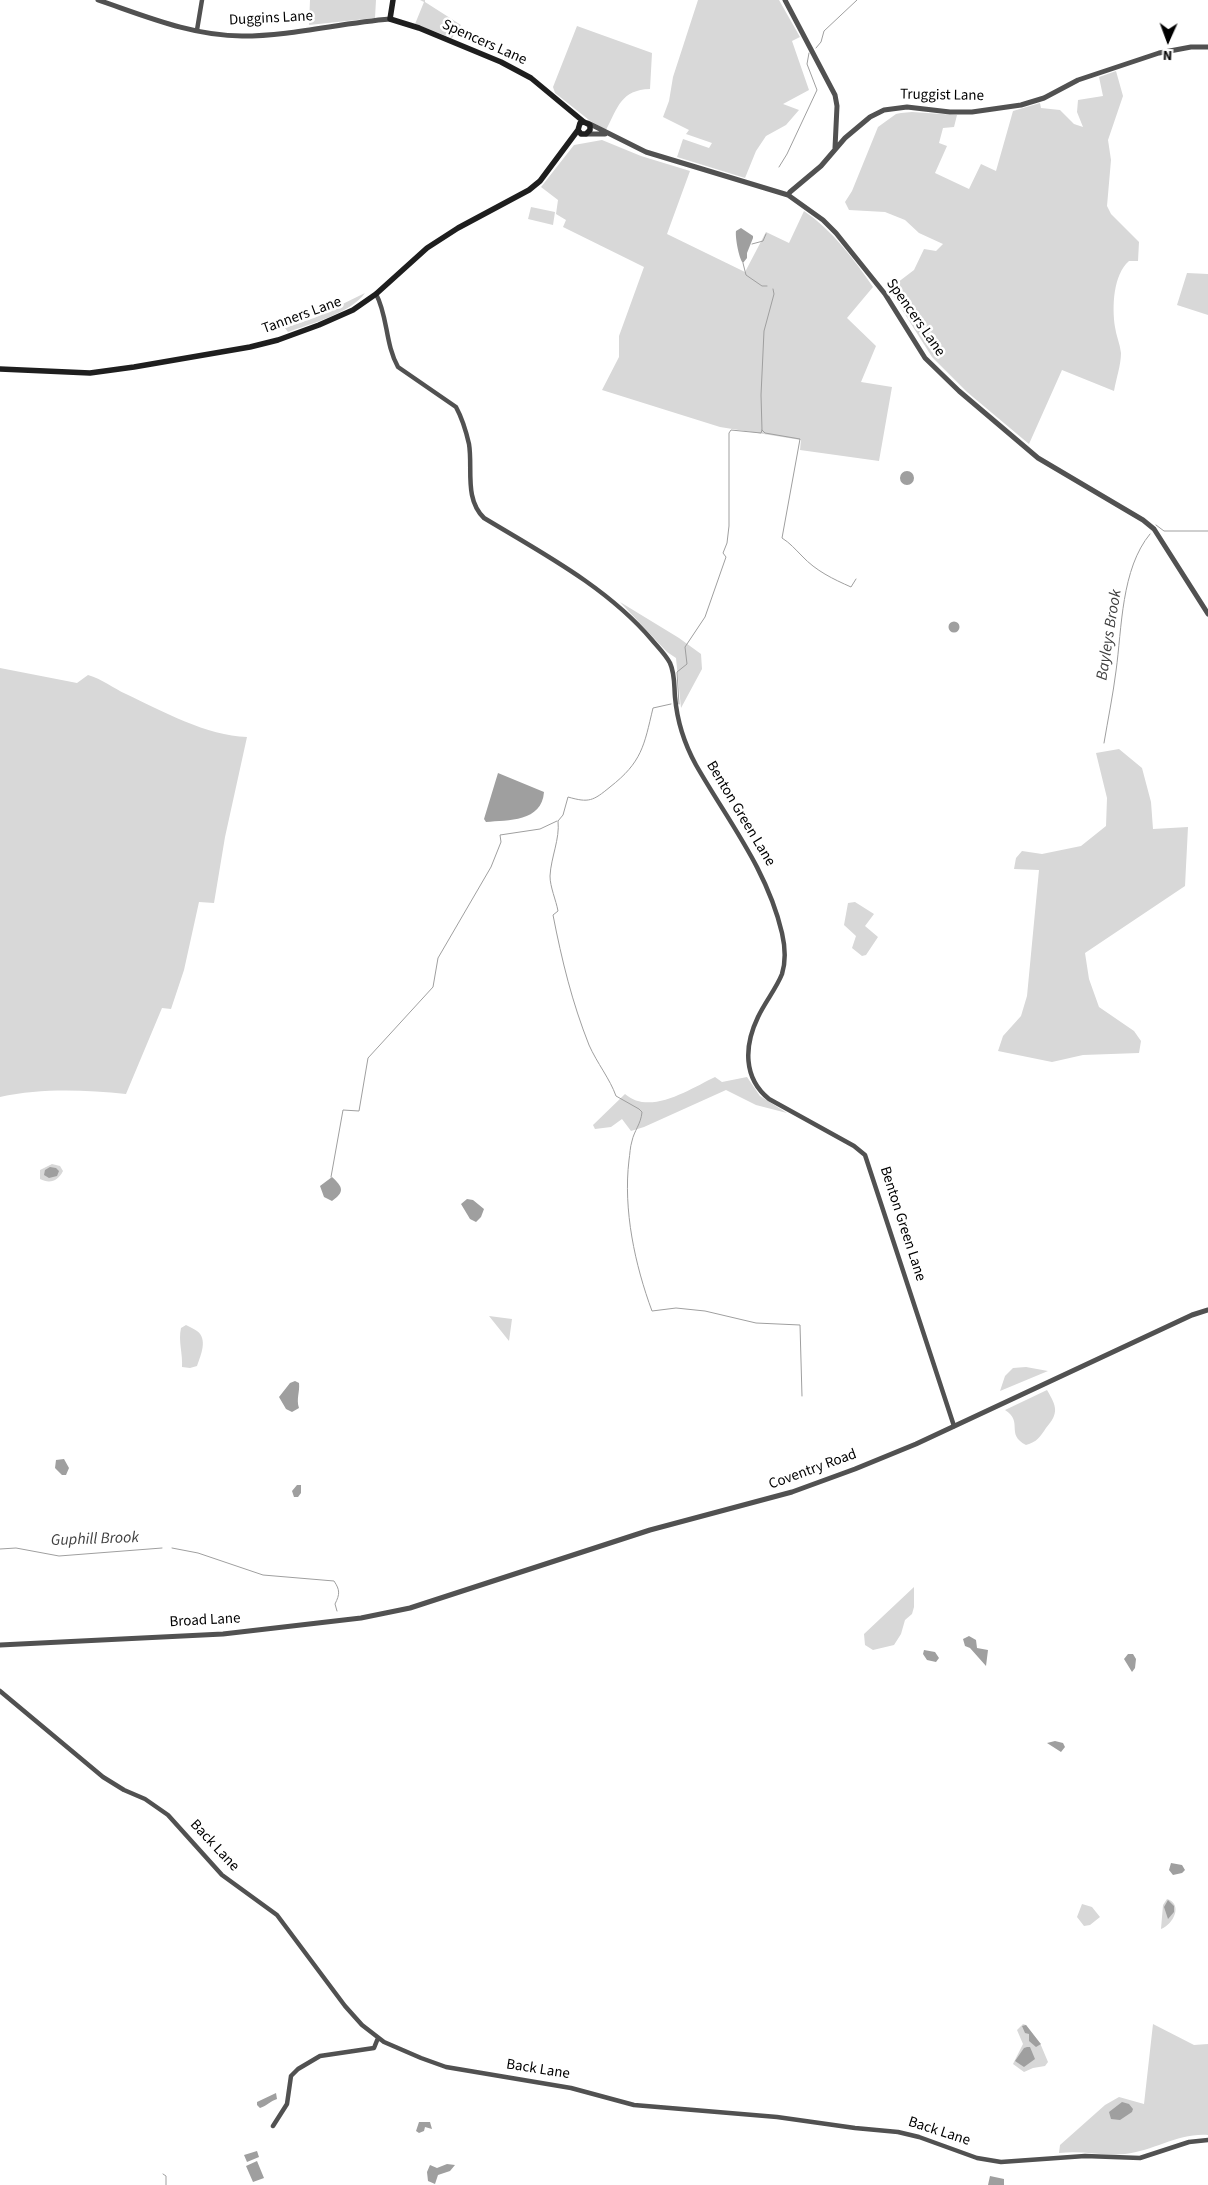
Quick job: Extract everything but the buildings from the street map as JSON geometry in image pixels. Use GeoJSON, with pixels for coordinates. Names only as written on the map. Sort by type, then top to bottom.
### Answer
{"type":"FeatureCollection","features":[{"type":"Feature","properties":{"kind":"main road"},"geometry":{"type":"LineString","coordinates":[[390,19],[393,0]]}},
{"type":"Feature","properties":{"kind":"main road","name":"Spencers Lane"},"geometry":{"type":"LineString","coordinates":[[390,19],[419,28],[508,66],[531,78],[586,123]]}},
{"type":"Feature","properties":{"kind":"main road"},"geometry":{"type":"LineString","coordinates":[[586,123],[590,130],[587,134],[581,134],[578,130],[578,125],[586,123]]}},
{"type":"Feature","properties":{"kind":"main road","name":"Tanners Lane"},"geometry":{"type":"LineString","coordinates":[[0,369],[97,372],[250,347],[278,340],[320,325],[353,310],[376,294],[428,248],[458,228],[529,190],[540,181],[578,130]]}},
{"type":"Feature","properties":{"kind":"street","name":"Duggins Lane"},"geometry":{"type":"LineString","coordinates":[[98,0],[152,19],[197,30],[242,36],[305,31],[390,19]]}},
{"type":"Feature","properties":{"kind":"street"},"geometry":{"type":"LineString","coordinates":[[197,30],[202,0]]}},
{"type":"Feature","properties":{"kind":"street"},"geometry":{"type":"LineString","coordinates":[[785,0],[835,95],[837,106],[835,149]]}},
{"type":"Feature","properties":{"kind":"street","name":"Truggist Lane"},"geometry":{"type":"LineString","coordinates":[[788,195],[820,166],[845,138],[870,117],[896,107],[972,112],[1021,105],[1044,98],[1078,80],[1143,58],[1178,48],[1208,47]]}},
{"type":"Feature","properties":{"kind":"street","name":"Spencers Lane"},"geometry":{"type":"LineString","coordinates":[[586,123],[646,152],[788,195],[823,220],[836,233],[885,294],[925,358],[959,391],[1038,458],[1144,520],[1154,530],[1208,614]]}},
{"type":"Feature","properties":{"kind":"street"},"geometry":{"type":"LineString","coordinates":[[837,132],[845,138]]}},
{"type":"Feature","properties":{"kind":"street","name":"Spencers Lane"},"geometry":{"type":"LineString","coordinates":[[587,134],[608,135]]}},
{"type":"Feature","properties":{"kind":"street","name":"Benton Green Lane"},"geometry":{"type":"LineString","coordinates":[[376,294],[381,303],[392,357],[398,367],[456,407],[460,415],[469,444],[472,497],[478,512],[484,518],[552,560],[620,607],[643,629],[670,663],[674,675],[678,719],[690,754],[755,860],[775,909],[782,934],[784,960],[781,976],[758,1018],[751,1039],[748,1058],[753,1081],[760,1092],[769,1099],[846,1142],[865,1155],[954,1426]]}},
{"type":"Feature","properties":{"kind":"street","name":"Coventry Road"},"geometry":{"type":"LineString","coordinates":[[409,1609],[650,1530],[792,1492],[881,1458],[1192,1315],[1208,1310]]}},
{"type":"Feature","properties":{"kind":"street","name":"Broad Lane"},"geometry":{"type":"LineString","coordinates":[[0,1645],[224,1634],[361,1618],[409,1609]]}},
{"type":"Feature","properties":{"kind":"street","name":"Back Lane"},"geometry":{"type":"LineString","coordinates":[[0,1691],[103,1777],[165,1812],[222,1875],[272,1910],[297,1940],[348,2010],[378,2038],[411,2054],[446,2067],[571,2088],[627,2104],[776,2117],[898,2132],[977,2158],[994,2161],[1020,2162],[1085,2156],[1140,2158],[1188,2142],[1208,2140]]}},
{"type":"Feature","properties":{"kind":"street"},"geometry":{"type":"LineString","coordinates":[[273,2126],[286,2104],[291,2076],[298,2069],[320,2056],[374,2048],[378,2038]]}},
{"type":"Feature","properties":{"kind":"shaded area"},"geometry":{"type":"Polygon","coordinates":[[[310,0],[376,0],[375,18],[309,25],[310,0]]]}},
{"type":"Feature","properties":{"kind":"shaded area"},"geometry":{"type":"Polygon","coordinates":[[[420,0],[425,0],[425,2],[461,25],[452,38],[415,24],[424,2],[420,0]]]}},
{"type":"Feature","properties":{"kind":"shaded area"},"geometry":{"type":"Polygon","coordinates":[[[698,0],[779,0],[800,37],[792,41],[809,90],[783,104],[799,110],[786,125],[766,136],[756,151],[745,178],[677,157],[683,139],[709,148],[712,143],[686,134],[689,130],[663,117],[669,101],[673,77],[698,0]]]}},
{"type":"Feature","properties":{"kind":"shaded area"},"geometry":{"type":"Polygon","coordinates":[[[577,26],[652,53],[650,89],[640,90],[626,96],[606,130],[589,120],[555,93],[553,87],[577,26]]]}},
{"type":"Feature","properties":{"kind":"shaded area"},"geometry":{"type":"Polygon","coordinates":[[[1116,71],[1123,96],[1108,140],[1111,160],[1107,206],[1111,214],[1139,242],[1138,261],[1129,261],[1124,267],[1115,292],[1114,319],[1121,353],[1114,391],[1062,370],[1029,444],[967,392],[932,357],[889,289],[914,270],[924,249],[936,251],[943,244],[919,233],[905,220],[885,212],[849,210],[845,202],[852,191],[878,127],[896,114],[912,112],[957,115],[954,127],[943,128],[939,143],[947,146],[935,173],[969,189],[981,164],[996,171],[1013,111],[1040,103],[1041,108],[1060,110],[1074,124],[1083,127],[1077,112],[1078,100],[1103,96],[1099,77],[1116,71]]]}},
{"type":"Feature","properties":{"kind":"shaded area"},"geometry":{"type":"Polygon","coordinates":[[[602,140],[641,156],[690,171],[667,234],[745,272],[766,232],[789,243],[804,211],[824,227],[842,246],[873,287],[847,318],[876,346],[861,382],[892,387],[879,461],[800,450],[801,440],[720,427],[602,390],[619,357],[619,336],[644,267],[563,227],[566,220],[556,214],[558,200],[541,187],[574,145],[602,140]]]}},
{"type":"Feature","properties":{"kind":"shaded area"},"geometry":{"type":"Polygon","coordinates":[[[531,207],[555,212],[553,225],[528,219],[531,207]]]}},
{"type":"Feature","properties":{"kind":"shaded area"},"geometry":{"type":"Polygon","coordinates":[[[741,228],[753,236],[747,258],[743,263],[739,253],[736,234],[736,231],[741,228]]]}},
{"type":"Feature","properties":{"kind":"shaded area"},"geometry":{"type":"Polygon","coordinates":[[[1187,273],[1208,274],[1208,315],[1177,305],[1187,273]]]}},
{"type":"Feature","properties":{"kind":"shaded area"},"geometry":{"type":"Polygon","coordinates":[[[365,293],[359,300],[330,317],[288,332],[285,328],[314,318],[365,293]]]}},
{"type":"Feature","properties":{"kind":"shaded area"},"geometry":{"type":"Polygon","coordinates":[[[904,471],[910,471],[914,478],[910,485],[904,485],[900,481],[900,475],[904,471]]]}},
{"type":"Feature","properties":{"kind":"shaded area"},"geometry":{"type":"Polygon","coordinates":[[[620,602],[679,638],[701,654],[702,669],[681,708],[676,658],[667,652],[620,602]]]}},
{"type":"Feature","properties":{"kind":"shaded area"},"geometry":{"type":"Polygon","coordinates":[[[954,621],[960,627],[954,633],[948,627],[954,621]]]}},
{"type":"Feature","properties":{"kind":"shaded area"},"geometry":{"type":"Polygon","coordinates":[[[0,668],[77,683],[88,675],[185,722],[232,736],[247,737],[225,837],[214,903],[199,902],[184,970],[171,1009],[162,1008],[126,1094],[63,1091],[32,1092],[0,1097],[0,668]]]}},
{"type":"Feature","properties":{"kind":"shaded area"},"geometry":{"type":"Polygon","coordinates":[[[1119,749],[1142,768],[1151,802],[1153,829],[1188,827],[1185,886],[1085,953],[1089,979],[1099,1007],[1134,1031],[1141,1041],[1139,1053],[1083,1055],[1052,1062],[998,1051],[1003,1036],[1021,1016],[1027,996],[1039,870],[1014,869],[1016,858],[1022,851],[1042,854],[1081,846],[1106,826],[1107,798],[1096,753],[1119,749]]]}},
{"type":"Feature","properties":{"kind":"shaded area"},"geometry":{"type":"Polygon","coordinates":[[[498,773],[544,792],[542,802],[537,809],[522,818],[486,822],[484,819],[498,773]]]}},
{"type":"Feature","properties":{"kind":"shaded area"},"geometry":{"type":"Polygon","coordinates":[[[855,902],[874,914],[865,926],[878,937],[866,955],[862,956],[852,948],[856,936],[844,925],[848,903],[855,902]]]}},
{"type":"Feature","properties":{"kind":"shaded area"},"geometry":{"type":"Polygon","coordinates":[[[715,1077],[722,1082],[747,1077],[760,1096],[787,1113],[756,1105],[726,1090],[631,1131],[622,1119],[611,1127],[595,1129],[593,1125],[625,1094],[635,1100],[646,1102],[658,1101],[682,1093],[715,1077]]]}},
{"type":"Feature","properties":{"kind":"shaded area"},"geometry":{"type":"Polygon","coordinates":[[[52,1164],[60,1166],[63,1171],[61,1174],[56,1179],[50,1181],[40,1179],[40,1170],[52,1164]]]}},
{"type":"Feature","properties":{"kind":"shaded area"},"geometry":{"type":"Polygon","coordinates":[[[50,1167],[56,1168],[59,1171],[57,1176],[49,1178],[44,1175],[45,1170],[50,1167]]]}},
{"type":"Feature","properties":{"kind":"shaded area"},"geometry":{"type":"Polygon","coordinates":[[[332,1177],[340,1187],[341,1192],[332,1201],[324,1197],[320,1186],[332,1177]]]}},
{"type":"Feature","properties":{"kind":"shaded area"},"geometry":{"type":"Polygon","coordinates":[[[467,1199],[473,1200],[484,1209],[481,1217],[476,1222],[470,1219],[461,1204],[467,1199]]]}},
{"type":"Feature","properties":{"kind":"shaded area"},"geometry":{"type":"Polygon","coordinates":[[[489,1316],[512,1319],[509,1341],[489,1316]]]}},
{"type":"Feature","properties":{"kind":"shaded area"},"geometry":{"type":"Polygon","coordinates":[[[186,1325],[200,1334],[203,1343],[197,1366],[190,1368],[182,1367],[180,1333],[181,1328],[186,1325]]]}},
{"type":"Feature","properties":{"kind":"shaded area"},"geometry":{"type":"Polygon","coordinates":[[[1026,1367],[1048,1371],[1000,1391],[1005,1376],[1013,1368],[1026,1367]]]}},
{"type":"Feature","properties":{"kind":"shaded area"},"geometry":{"type":"Polygon","coordinates":[[[295,1381],[299,1383],[299,1408],[292,1412],[286,1409],[279,1397],[290,1383],[295,1381]]]}},
{"type":"Feature","properties":{"kind":"shaded area"},"geometry":{"type":"Polygon","coordinates":[[[1047,1390],[1055,1406],[1055,1414],[1038,1439],[1026,1445],[1017,1437],[1013,1419],[1005,1410],[1047,1390]]]}},
{"type":"Feature","properties":{"kind":"shaded area"},"geometry":{"type":"Polygon","coordinates":[[[64,1459],[69,1468],[66,1475],[62,1475],[55,1468],[56,1460],[64,1459]]]}},
{"type":"Feature","properties":{"kind":"shaded area"},"geometry":{"type":"Polygon","coordinates":[[[297,1485],[301,1485],[301,1493],[298,1497],[294,1497],[292,1491],[297,1485]]]}},
{"type":"Feature","properties":{"kind":"shaded area"},"geometry":{"type":"Polygon","coordinates":[[[914,1587],[912,1614],[905,1620],[901,1634],[894,1645],[873,1650],[865,1645],[864,1634],[914,1587]]]}},
{"type":"Feature","properties":{"kind":"shaded area"},"geometry":{"type":"Polygon","coordinates":[[[969,1636],[976,1640],[977,1648],[988,1650],[986,1666],[970,1648],[965,1646],[963,1639],[969,1636]]]}},
{"type":"Feature","properties":{"kind":"shaded area"},"geometry":{"type":"Polygon","coordinates":[[[924,1650],[935,1652],[939,1658],[936,1662],[927,1660],[923,1654],[924,1650]]]}},
{"type":"Feature","properties":{"kind":"shaded area"},"geometry":{"type":"Polygon","coordinates":[[[1128,1654],[1133,1654],[1136,1659],[1135,1668],[1132,1672],[1124,1659],[1128,1654]]]}},
{"type":"Feature","properties":{"kind":"shaded area"},"geometry":{"type":"Polygon","coordinates":[[[1055,1741],[1063,1743],[1065,1747],[1061,1752],[1047,1743],[1055,1741]]]}},
{"type":"Feature","properties":{"kind":"shaded area"},"geometry":{"type":"Polygon","coordinates":[[[1171,1863],[1182,1865],[1185,1870],[1182,1873],[1173,1875],[1169,1870],[1171,1863]]]}},
{"type":"Feature","properties":{"kind":"shaded area"},"geometry":{"type":"Polygon","coordinates":[[[1167,1899],[1175,1905],[1175,1914],[1170,1923],[1161,1929],[1163,1905],[1167,1899]]]}},
{"type":"Feature","properties":{"kind":"shaded area"},"geometry":{"type":"Polygon","coordinates":[[[1168,1900],[1174,1906],[1174,1912],[1168,1919],[1164,1907],[1168,1900]]]}},
{"type":"Feature","properties":{"kind":"shaded area"},"geometry":{"type":"Polygon","coordinates":[[[1082,1904],[1092,1907],[1100,1917],[1090,1925],[1084,1926],[1077,1917],[1082,1904]]]}},
{"type":"Feature","properties":{"kind":"shaded area"},"geometry":{"type":"Polygon","coordinates":[[[1023,2024],[1026,2025],[1040,2043],[1048,2062],[1045,2066],[1024,2072],[1013,2064],[1023,2044],[1017,2030],[1023,2024]]]}},
{"type":"Feature","properties":{"kind":"shaded area"},"geometry":{"type":"Polygon","coordinates":[[[1153,2024],[1194,2045],[1208,2044],[1208,2135],[1176,2139],[1125,2154],[1059,2153],[1060,2145],[1105,2105],[1119,2097],[1144,2104],[1153,2024]]]}},
{"type":"Feature","properties":{"kind":"shaded area"},"geometry":{"type":"Polygon","coordinates":[[[1026,2025],[1041,2044],[1036,2047],[1029,2041],[1029,2034],[1025,2033],[1022,2026],[1026,2025]]]}},
{"type":"Feature","properties":{"kind":"shaded area"},"geometry":{"type":"Polygon","coordinates":[[[1030,2047],[1035,2059],[1024,2067],[1015,2061],[1024,2048],[1030,2047]]]}},
{"type":"Feature","properties":{"kind":"shaded area"},"geometry":{"type":"Polygon","coordinates":[[[276,2093],[277,2099],[260,2108],[257,2105],[257,2102],[276,2093]]]}},
{"type":"Feature","properties":{"kind":"shaded area"},"geometry":{"type":"Polygon","coordinates":[[[1122,2102],[1129,2104],[1133,2109],[1132,2112],[1120,2120],[1111,2119],[1109,2112],[1122,2102]]]}},
{"type":"Feature","properties":{"kind":"shaded area"},"geometry":{"type":"Polygon","coordinates":[[[419,2122],[430,2122],[432,2129],[425,2127],[424,2131],[419,2133],[416,2131],[419,2122]]]}},
{"type":"Feature","properties":{"kind":"shaded area"},"geometry":{"type":"Polygon","coordinates":[[[257,2151],[259,2157],[247,2162],[244,2155],[257,2151]]]}},
{"type":"Feature","properties":{"kind":"shaded area"},"geometry":{"type":"Polygon","coordinates":[[[257,2161],[264,2178],[253,2182],[246,2166],[257,2161]]]}},
{"type":"Feature","properties":{"kind":"shaded area"},"geometry":{"type":"Polygon","coordinates":[[[447,2164],[455,2165],[450,2171],[438,2175],[435,2184],[428,2181],[427,2172],[430,2165],[437,2168],[447,2164]]]}},
{"type":"Feature","properties":{"kind":"shaded area"},"geometry":{"type":"Polygon","coordinates":[[[990,2176],[1004,2179],[1004,2185],[988,2185],[990,2176]]]}},
{"type":"Feature","properties":{"kind":"waterway"},"geometry":{"type":"LineString","coordinates":[[816,48],[821,42],[824,31],[857,0]]}},
{"type":"Feature","properties":{"kind":"waterway"},"geometry":{"type":"LineString","coordinates":[[779,167],[817,90],[807,64],[809,53]]}},
{"type":"Feature","properties":{"kind":"waterway"},"geometry":{"type":"LineString","coordinates":[[752,244],[763,241],[766,234]]}},
{"type":"Feature","properties":{"kind":"waterway"},"geometry":{"type":"LineString","coordinates":[[743,263],[746,275],[762,286],[767,286]]}},
{"type":"Feature","properties":{"kind":"waterway"},"geometry":{"type":"LineString","coordinates":[[679,704],[677,672],[687,664],[685,647],[705,617],[726,557],[723,553],[727,543],[729,526],[729,433],[731,430],[761,433],[762,430],[761,395],[764,331],[774,294],[773,289]]}},
{"type":"Feature","properties":{"kind":"waterway"},"geometry":{"type":"LineString","coordinates":[[762,430],[765,433],[800,439],[782,538],[813,566],[831,578],[851,587],[856,579]]}},
{"type":"Feature","properties":{"kind":"waterway","name":"Bayleys Brook"},"geometry":{"type":"LineString","coordinates":[[1156,525],[1164,531],[1208,531]]}},
{"type":"Feature","properties":{"kind":"waterway","name":"Bayleys Brook"},"geometry":{"type":"LineString","coordinates":[[1104,743],[1115,680],[1124,599],[1133,564],[1140,548],[1150,534]]}},
{"type":"Feature","properties":{"kind":"waterway"},"geometry":{"type":"LineString","coordinates":[[671,704],[653,708],[640,752],[621,778],[590,800],[568,797],[563,815],[558,821],[558,835],[550,876],[558,911],[553,915],[568,981],[589,1045],[616,1096],[642,1112],[633,1137],[629,1160],[629,1218],[640,1275],[652,1311],[676,1308],[705,1311],[756,1323],[800,1325],[802,1396]]}},
{"type":"Feature","properties":{"kind":"waterway"},"geometry":{"type":"LineString","coordinates":[[331,1177],[343,1110],[359,1111],[368,1058],[433,987],[438,958],[491,867],[501,842],[500,835],[540,829],[557,821]]}},
{"type":"Feature","properties":{"kind":"waterway","name":"Guphill Brook"},"geometry":{"type":"LineString","coordinates":[[0,1549],[16,1548],[59,1556],[162,1548]]}},
{"type":"Feature","properties":{"kind":"waterway"},"geometry":{"type":"LineString","coordinates":[[172,1548],[198,1553],[263,1575],[334,1581],[339,1592],[335,1604],[337,1611]]}},
{"type":"Feature","properties":{"kind":"waterway"},"geometry":{"type":"LineString","coordinates":[[163,2174],[166,2176],[166,2185]]}}]}
